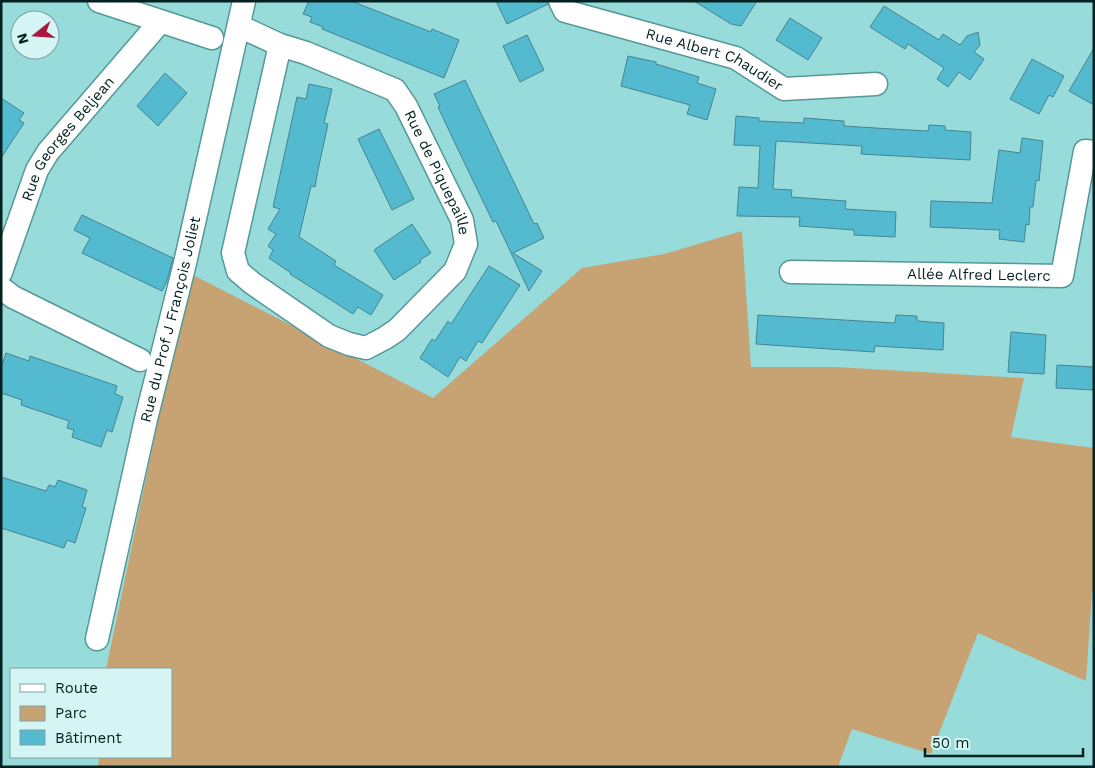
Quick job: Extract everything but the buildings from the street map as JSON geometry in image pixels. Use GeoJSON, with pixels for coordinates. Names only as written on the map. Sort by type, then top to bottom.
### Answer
{"type":"FeatureCollection","features":[{"type":"Feature","properties":{"kind":"street"},"geometry":{"type":"LineString","coordinates":[[100,1],[212,38]]}},
{"type":"Feature","properties":{"kind":"street","name":"Rue du Prof J François Joliet"},"geometry":{"type":"LineString","coordinates":[[97,639],[144,428],[187,254],[244,1]]}},
{"type":"Feature","properties":{"kind":"street","name":"Rue Albert Chaudier"},"geometry":{"type":"LineString","coordinates":[[560,1],[565,11],[736,58],[784,89],[876,84]]}},
{"type":"Feature","properties":{"kind":"street","name":"Rue Georges Beljean"},"geometry":{"type":"LineString","coordinates":[[1,272],[37,170],[48,152],[160,22]]}},
{"type":"Feature","properties":{"kind":"street","name":"Rue de Piquepaille"},"geometry":{"type":"LineString","coordinates":[[238,26],[280,45],[306,53],[395,90],[406,106],[462,220],[466,244],[455,271],[397,330],[366,348],[329,336],[252,283],[238,271],[232,253],[280,45]]}},
{"type":"Feature","properties":{"kind":"street","name":"Allée Alfred Leclerc"},"geometry":{"type":"LineString","coordinates":[[791,272],[1062,276],[1085,151],[1094,152]]}},
{"type":"Feature","properties":{"kind":"street"},"geometry":{"type":"LineString","coordinates":[[1,288],[13,297],[140,360]]}},
{"type":"Feature","properties":{"kind":"green space"},"geometry":{"type":"Polygon","coordinates":[[[742,231],[751,367],[836,367],[1024,378],[1011,437],[1094,448],[1094,592],[1092,592],[1086,681],[978,633],[931,754],[852,729],[838,767],[98,767],[99,758],[172,758],[172,668],[106,668],[189,273],[433,398],[582,268],[664,254],[742,231]]]}}]}
